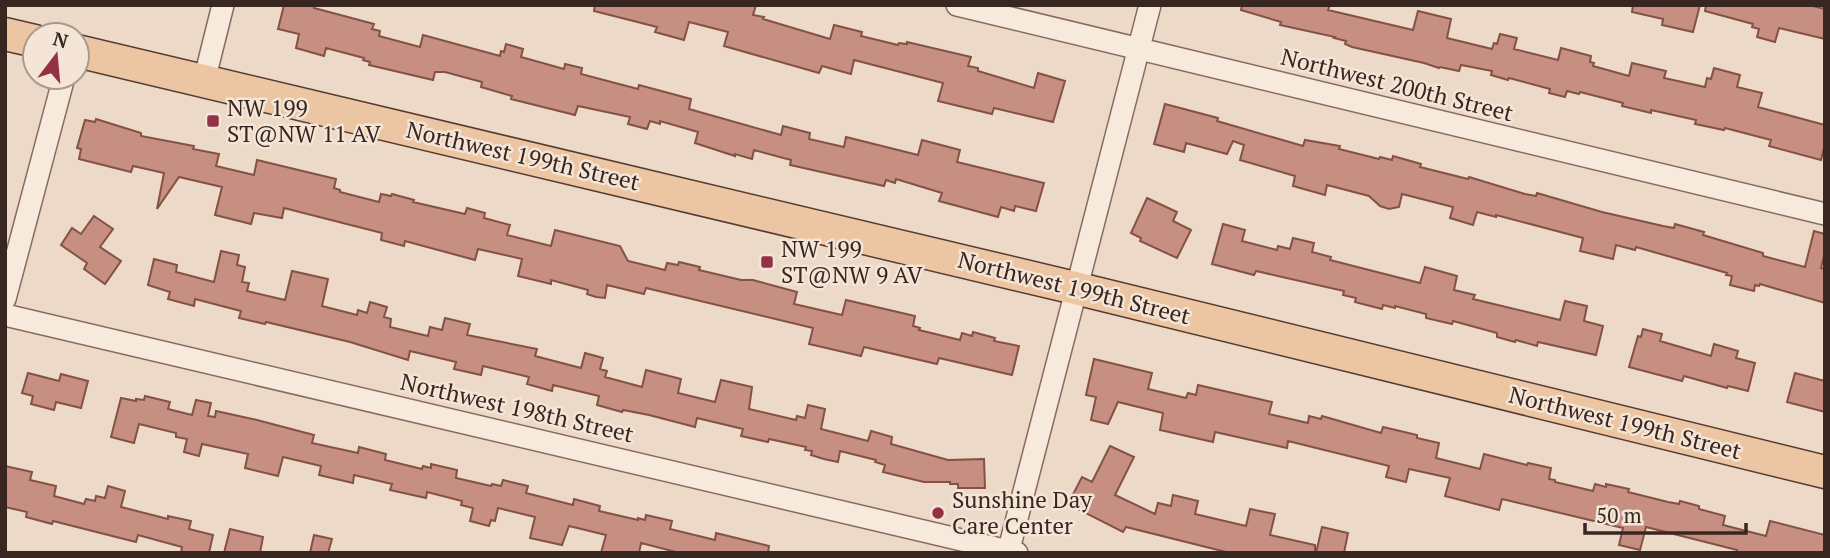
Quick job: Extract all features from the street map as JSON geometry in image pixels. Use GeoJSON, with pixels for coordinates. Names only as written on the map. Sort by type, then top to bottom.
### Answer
{"type":"FeatureCollection","features":[{"type":"Feature","properties":{"kind":"main road","name":"Northwest 199th Street"},"geometry":{"type":"LineString","coordinates":[[91,54],[1075,288],[1825,472]]}},
{"type":"Feature","properties":{"kind":"street"},"geometry":{"type":"LineString","coordinates":[[204,80],[223,5]]}},
{"type":"Feature","properties":{"kind":"street","name":"Northwest 200th Street"},"geometry":{"type":"LineString","coordinates":[[957,5],[1825,214]]}},
{"type":"Feature","properties":{"kind":"street"},"geometry":{"type":"LineString","coordinates":[[1011,552],[1075,288],[1150,5]]}},
{"type":"Feature","properties":{"kind":"street"},"geometry":{"type":"LineString","coordinates":[[5,299],[60,91]]}},
{"type":"Feature","properties":{"kind":"street","name":"Northwest 198th Street"},"geometry":{"type":"LineString","coordinates":[[5,315],[1011,552]]}},
{"type":"Feature","properties":{"kind":"building"},"geometry":{"type":"Polygon","coordinates":[[[284,5],[314,5],[314,8],[374,24],[372,29],[380,31],[379,36],[420,47],[423,35],[500,56],[506,44],[523,49],[521,57],[564,69],[565,64],[582,68],[581,74],[638,89],[639,85],[691,99],[689,109],[781,135],[783,126],[810,133],[809,139],[844,147],[846,137],[918,155],[922,140],[960,150],[957,162],[1044,183],[1036,211],[1015,206],[1014,211],[1001,207],[998,217],[939,201],[942,193],[896,179],[895,183],[886,180],[884,186],[790,165],[791,160],[754,150],[752,159],[735,156],[695,143],[698,132],[660,121],[660,124],[650,121],[647,129],[628,124],[630,117],[578,106],[575,115],[511,99],[512,96],[481,87],[482,82],[445,72],[435,72],[433,80],[369,65],[370,62],[363,60],[364,58],[326,48],[324,56],[296,48],[299,34],[278,29],[284,5]]]}},
{"type":"Feature","properties":{"kind":"building"},"geometry":{"type":"Polygon","coordinates":[[[595,5],[756,5],[753,15],[830,39],[834,25],[862,32],[861,36],[898,45],[907,42],[971,57],[968,66],[978,68],[978,71],[1034,88],[1038,73],[1065,81],[1053,122],[994,108],[992,114],[938,101],[943,83],[854,60],[851,74],[822,66],[819,73],[724,46],[728,32],[689,22],[684,40],[655,32],[657,27],[594,11],[595,5]]]}},
{"type":"Feature","properties":{"kind":"building"},"geometry":{"type":"Polygon","coordinates":[[[1242,5],[1330,5],[1328,10],[1413,30],[1418,11],[1451,19],[1447,38],[1492,49],[1500,34],[1517,38],[1514,49],[1558,60],[1561,48],[1591,56],[1590,62],[1594,63],[1593,66],[1629,76],[1632,63],[1666,71],[1664,78],[1705,87],[1714,68],[1740,75],[1737,87],[1762,93],[1758,107],[1825,125],[1825,144],[1821,160],[1769,146],[1771,140],[1725,128],[1724,130],[1695,124],[1696,120],[1622,106],[1623,103],[1580,92],[1567,91],[1565,97],[1549,93],[1550,89],[1491,75],[1492,71],[1461,65],[1459,71],[1439,68],[1352,47],[1345,44],[1346,41],[1335,37],[1280,25],[1281,22],[1241,10],[1242,5]]]}},
{"type":"Feature","properties":{"kind":"building"},"geometry":{"type":"Polygon","coordinates":[[[1633,5],[1700,5],[1693,32],[1662,25],[1663,19],[1632,12],[1633,5]]]}},
{"type":"Feature","properties":{"kind":"building"},"geometry":{"type":"Polygon","coordinates":[[[1706,5],[1809,5],[1825,9],[1825,39],[1779,28],[1775,42],[1757,37],[1759,29],[1752,27],[1753,24],[1705,11],[1706,5]]]}},
{"type":"Feature","properties":{"kind":"building"},"geometry":{"type":"Polygon","coordinates":[[[1165,104],[1303,146],[1305,140],[1340,146],[1339,149],[1379,159],[1392,160],[1393,156],[1421,164],[1420,167],[1468,179],[1469,177],[1525,194],[1536,196],[1537,193],[1663,226],[1674,228],[1675,224],[1763,253],[1763,256],[1805,267],[1814,231],[1825,234],[1825,252],[1821,268],[1825,269],[1825,303],[1760,284],[1755,285],[1754,291],[1730,285],[1732,276],[1726,275],[1727,273],[1636,247],[1635,250],[1616,245],[1613,259],[1580,251],[1583,238],[1496,215],[1477,212],[1473,225],[1450,218],[1453,207],[1402,194],[1399,207],[1389,209],[1380,206],[1369,196],[1327,185],[1325,195],[1293,186],[1295,176],[1240,160],[1244,145],[1233,141],[1227,154],[1186,143],[1184,152],[1154,144],[1165,104]]]}},
{"type":"Feature","properties":{"kind":"building"},"geometry":{"type":"Polygon","coordinates":[[[96,119],[141,133],[141,136],[194,146],[193,149],[219,154],[216,166],[254,175],[257,160],[336,179],[334,188],[340,192],[379,202],[381,194],[392,194],[414,200],[413,202],[465,214],[467,208],[485,213],[484,218],[510,225],[507,235],[551,246],[555,230],[620,246],[628,261],[665,270],[667,263],[678,265],[679,262],[700,267],[699,270],[797,292],[794,304],[842,315],[846,300],[915,316],[913,326],[920,328],[919,330],[960,340],[962,333],[972,336],[973,332],[995,338],[994,341],[1019,346],[1012,375],[939,358],[937,364],[864,347],[861,356],[809,344],[813,328],[646,288],[644,294],[607,285],[605,298],[596,297],[587,294],[588,290],[551,280],[551,284],[518,276],[522,259],[478,249],[475,260],[405,241],[404,246],[381,240],[382,233],[284,208],[282,218],[254,213],[251,224],[215,215],[222,187],[179,177],[157,209],[164,173],[133,166],[131,172],[79,159],[81,149],[77,148],[85,120],[95,122],[96,119]]]}},
{"type":"Feature","properties":{"kind":"building"},"geometry":{"type":"Polygon","coordinates":[[[1147,198],[1177,212],[1173,221],[1191,230],[1177,258],[1140,241],[1141,238],[1131,233],[1147,198]]]}},
{"type":"Feature","properties":{"kind":"building"},"geometry":{"type":"Polygon","coordinates":[[[94,216],[113,229],[100,247],[121,261],[105,284],[84,269],[87,263],[61,245],[72,228],[81,234],[94,216]]]}},
{"type":"Feature","properties":{"kind":"building"},"geometry":{"type":"Polygon","coordinates":[[[1223,224],[1245,230],[1242,241],[1277,250],[1278,246],[1290,249],[1293,238],[1314,243],[1312,252],[1331,257],[1330,260],[1420,283],[1425,267],[1457,276],[1454,290],[1475,295],[1473,299],[1560,320],[1565,301],[1587,306],[1584,321],[1603,326],[1596,355],[1538,342],[1537,346],[1516,340],[1515,342],[1497,337],[1497,333],[1453,321],[1452,324],[1426,318],[1426,314],[1395,306],[1383,305],[1382,309],[1355,302],[1356,298],[1343,295],[1344,291],[1256,271],[1254,275],[1212,264],[1223,224]]]}},
{"type":"Feature","properties":{"kind":"building"},"geometry":{"type":"Polygon","coordinates":[[[221,251],[239,255],[237,265],[245,267],[242,282],[249,283],[247,291],[285,300],[292,271],[328,279],[322,306],[357,315],[358,310],[367,313],[370,302],[387,307],[384,317],[391,319],[390,327],[428,336],[430,327],[442,330],[445,318],[470,324],[467,335],[537,349],[535,356],[581,368],[585,353],[603,358],[600,369],[607,371],[605,377],[642,387],[646,370],[681,379],[678,393],[715,402],[721,380],[752,387],[749,409],[796,420],[797,416],[805,418],[808,405],[825,409],[821,429],[868,441],[871,431],[892,437],[891,444],[948,460],[984,459],[985,488],[958,488],[958,484],[950,482],[924,482],[883,472],[885,465],[875,462],[876,460],[840,451],[838,462],[824,459],[811,455],[812,451],[805,450],[806,447],[741,436],[743,429],[697,418],[695,427],[649,415],[622,412],[597,405],[599,396],[553,385],[552,391],[527,384],[529,377],[483,366],[481,375],[454,369],[456,362],[410,351],[408,360],[350,342],[239,318],[241,311],[195,299],[194,306],[168,299],[170,292],[148,285],[154,259],[177,265],[176,272],[214,282],[221,251]]]}},
{"type":"Feature","properties":{"kind":"building"},"geometry":{"type":"Polygon","coordinates":[[[1643,329],[1662,334],[1660,341],[1711,356],[1714,344],[1738,351],[1736,358],[1755,363],[1748,391],[1684,376],[1682,381],[1629,367],[1638,336],[1641,337],[1643,329]]]}},
{"type":"Feature","properties":{"kind":"building"},"geometry":{"type":"Polygon","coordinates":[[[1094,359],[1152,373],[1148,389],[1186,398],[1188,393],[1196,395],[1198,385],[1272,402],[1269,414],[1308,423],[1309,416],[1321,419],[1322,416],[1381,433],[1383,427],[1417,435],[1417,438],[1439,443],[1436,458],[1480,469],[1484,454],[1551,468],[1549,479],[1555,482],[1593,491],[1595,484],[1606,487],[1606,484],[1668,502],[1679,504],[1680,501],[1699,506],[1699,509],[1725,516],[1723,525],[1766,536],[1770,521],[1825,535],[1825,553],[1736,553],[1737,550],[1646,527],[1640,550],[1619,545],[1623,528],[1502,499],[1499,510],[1445,496],[1450,478],[1409,469],[1406,482],[1386,477],[1389,466],[1288,441],[1287,448],[1215,432],[1213,442],[1160,430],[1163,413],[1118,402],[1108,424],[1091,420],[1096,397],[1086,395],[1094,359]]]}},
{"type":"Feature","properties":{"kind":"building"},"geometry":{"type":"Polygon","coordinates":[[[28,373],[59,381],[61,374],[88,381],[81,408],[56,402],[54,410],[31,404],[33,396],[22,393],[28,373]]]}},
{"type":"Feature","properties":{"kind":"building"},"geometry":{"type":"Polygon","coordinates":[[[1795,373],[1825,381],[1825,412],[1787,402],[1795,373]]]}},
{"type":"Feature","properties":{"kind":"building"},"geometry":{"type":"Polygon","coordinates":[[[145,396],[170,402],[168,409],[192,415],[196,400],[211,403],[208,416],[215,417],[216,411],[257,420],[314,435],[312,443],[358,453],[359,447],[386,454],[385,460],[422,469],[423,466],[431,468],[431,464],[457,470],[456,478],[491,486],[501,486],[503,480],[528,486],[526,493],[573,505],[574,499],[600,506],[599,511],[638,520],[645,520],[646,515],[672,521],[670,529],[715,540],[716,533],[769,546],[768,553],[680,553],[641,543],[639,553],[601,553],[606,535],[569,526],[562,545],[530,538],[535,517],[498,508],[495,521],[491,520],[489,526],[470,521],[473,508],[461,505],[462,501],[427,492],[426,498],[390,490],[392,484],[354,475],[353,483],[319,475],[321,466],[283,457],[278,476],[245,468],[248,454],[202,444],[199,456],[184,452],[187,439],[176,437],[176,433],[139,424],[134,443],[111,437],[121,398],[136,401],[144,400],[145,396]]]}},
{"type":"Feature","properties":{"kind":"building"},"geometry":{"type":"Polygon","coordinates":[[[1110,446],[1134,457],[1115,495],[1155,514],[1158,503],[1171,506],[1173,495],[1198,501],[1195,514],[1246,526],[1250,509],[1275,514],[1270,535],[1315,545],[1315,553],[1230,553],[1126,527],[1123,532],[1068,504],[1082,477],[1092,482],[1110,446]]]}},
{"type":"Feature","properties":{"kind":"building"},"geometry":{"type":"Polygon","coordinates":[[[5,466],[32,472],[30,480],[56,486],[54,496],[84,504],[86,499],[95,501],[96,496],[105,498],[108,486],[125,491],[121,507],[168,519],[168,516],[191,521],[189,529],[213,535],[209,553],[181,553],[182,547],[138,535],[136,542],[26,517],[27,512],[5,507],[5,466]]]}},
{"type":"Feature","properties":{"kind":"building"},"geometry":{"type":"Polygon","coordinates":[[[1322,527],[1348,533],[1344,553],[1316,553],[1322,527]]]}},
{"type":"Feature","properties":{"kind":"building"},"geometry":{"type":"Polygon","coordinates":[[[230,529],[263,537],[260,553],[224,553],[230,529]]]}},
{"type":"Feature","properties":{"kind":"building"},"geometry":{"type":"Polygon","coordinates":[[[314,535],[332,539],[328,553],[310,553],[314,535]]]}},
{"type":"Feature","properties":{"kind":"place","name":"NW 199 ST@NW 11 AV"},"geometry":{"type":"Point","coordinates":[213,121]}},
{"type":"Feature","properties":{"kind":"place","name":"NW 199 ST@NW 9 AV"},"geometry":{"type":"Point","coordinates":[767,262]}},
{"type":"Feature","properties":{"kind":"place","name":"Sunshine Day Care Center"},"geometry":{"type":"Point","coordinates":[938,513]}}]}
